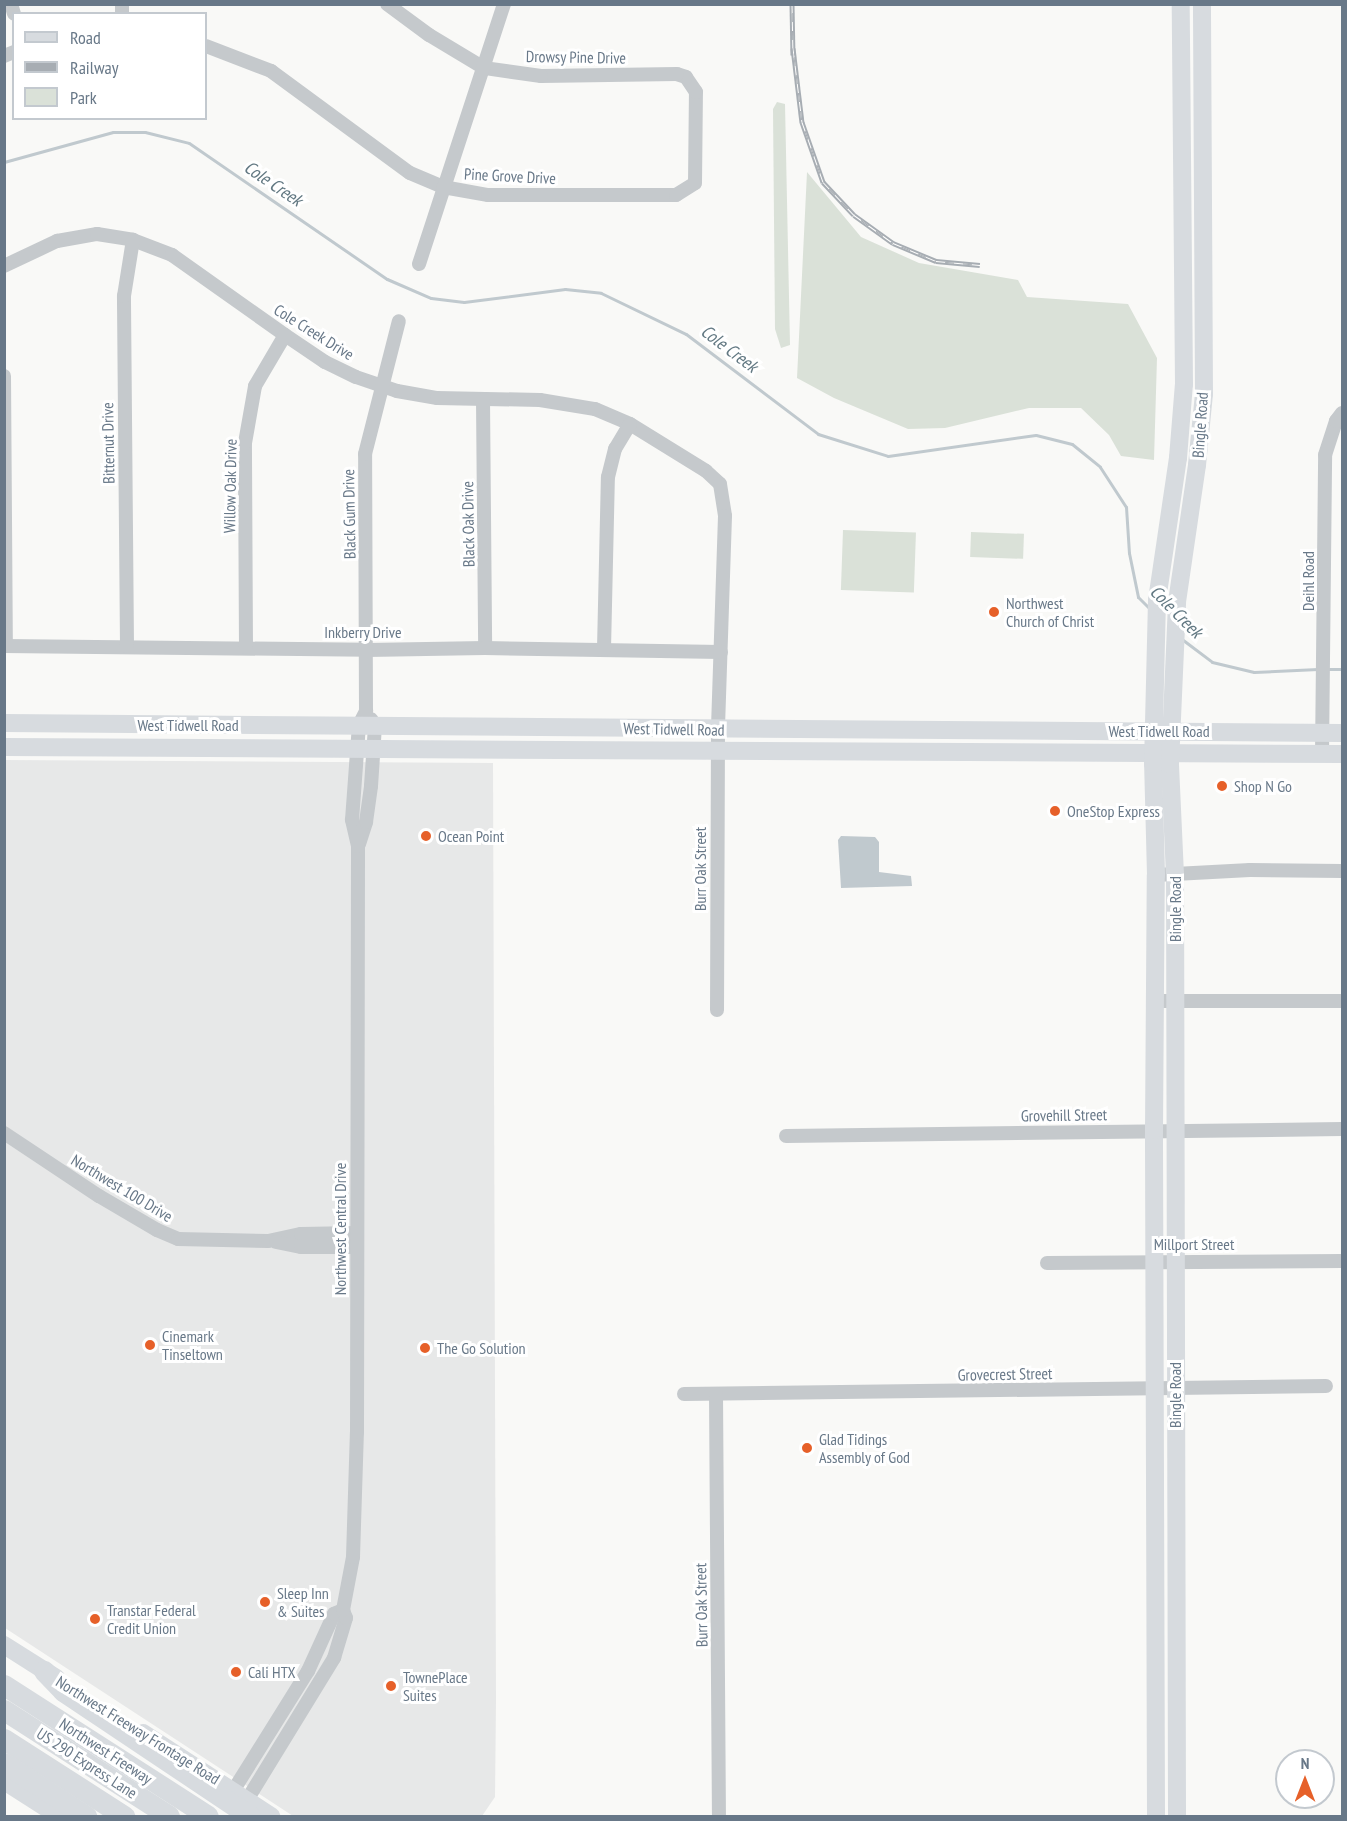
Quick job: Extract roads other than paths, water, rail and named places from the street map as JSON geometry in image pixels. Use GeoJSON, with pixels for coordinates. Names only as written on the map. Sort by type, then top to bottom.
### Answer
{"type":"FeatureCollection","features":[{"type":"Feature","properties":{"kind":"highway"},"geometry":{"type":"LineString","coordinates":[[44,1671],[63,1691],[243,1802]]}},
{"type":"Feature","properties":{"kind":"highway","name":"Northwest Freeway"},"geometry":{"type":"LineString","coordinates":[[4,1685],[208,1816]]}},
{"type":"Feature","properties":{"kind":"highway","name":"US 290 Express Lane"},"geometry":{"type":"LineString","coordinates":[[4,1710],[169,1816]]}},
{"type":"Feature","properties":{"kind":"highway"},"geometry":{"type":"LineString","coordinates":[[4,1739],[124,1816]]}},
{"type":"Feature","properties":{"kind":"highway"},"geometry":{"type":"LineString","coordinates":[[4,1763],[86,1816]]}},
{"type":"Feature","properties":{"kind":"main road","name":"Bingle Road"},"geometry":{"type":"LineString","coordinates":[[1163,731],[1155,642],[1159,582],[1181,433],[1185,331],[1181,4]]}},
{"type":"Feature","properties":{"kind":"main road","name":"Bingle Road"},"geometry":{"type":"LineString","coordinates":[[1156,1816],[1154,1130],[1156,875],[1163,731],[1174,662],[1178,589],[1201,435],[1204,330],[1202,4]]}},
{"type":"Feature","properties":{"kind":"main road"},"geometry":{"type":"LineString","coordinates":[[1181,147],[1203,147]]}},
{"type":"Feature","properties":{"kind":"main road"},"geometry":{"type":"LineString","coordinates":[[1185,331],[1204,330]]}},
{"type":"Feature","properties":{"kind":"main road"},"geometry":{"type":"LineString","coordinates":[[1167,528],[1186,531]]}},
{"type":"Feature","properties":{"kind":"main road","name":"West Tidwell Road"},"geometry":{"type":"LineString","coordinates":[[4,723],[125,726],[366,720],[718,729],[1342,733]]}},
{"type":"Feature","properties":{"kind":"main road"},"geometry":{"type":"LineString","coordinates":[[125,726],[126,749]]}},
{"type":"Feature","properties":{"kind":"main road"},"geometry":{"type":"LineString","coordinates":[[877,730],[878,752]]}},
{"type":"Feature","properties":{"kind":"main road"},"geometry":{"type":"LineString","coordinates":[[993,731],[994,752]]}},
{"type":"Feature","properties":{"kind":"main road","name":"West Tidwell Road"},"geometry":{"type":"LineString","coordinates":[[4,747],[1342,754]]}},
{"type":"Feature","properties":{"kind":"main road","name":"Bingle Road"},"geometry":{"type":"LineString","coordinates":[[1162,753],[1175,875],[1173,1131],[1177,1816]]}},
{"type":"Feature","properties":{"kind":"main road","name":"Northwest Freeway Frontage Road"},"geometry":{"type":"LineString","coordinates":[[4,1646],[243,1802],[271,1816]]}},
{"type":"Feature","properties":{"kind":"main road"},"geometry":{"type":"LineString","coordinates":[[1155,1650],[1175,1650]]}},
{"type":"Feature","properties":{"kind":"main road"},"geometry":{"type":"LineString","coordinates":[[4,1781],[59,1816]]}},
{"type":"Feature","properties":{"kind":"street","name":"Drowsy Pine Drive"},"geometry":{"type":"LineString","coordinates":[[387,4],[429,35],[484,68],[541,76],[677,74],[686,77],[696,92],[697,135]]}},
{"type":"Feature","properties":{"kind":"street"},"geometry":{"type":"LineString","coordinates":[[419,264],[504,4]]}},
{"type":"Feature","properties":{"kind":"street","name":"Pine Grove Drive"},"geometry":{"type":"LineString","coordinates":[[207,46],[230,53],[271,71],[410,173],[443,188],[488,195],[676,195],[695,183],[697,135]]}},
{"type":"Feature","properties":{"kind":"street","name":"Cole Creek Drive"},"geometry":{"type":"LineString","coordinates":[[4,266],[57,241],[97,234],[133,240],[172,255],[325,362],[380,387],[436,398],[540,400],[596,409],[630,424],[706,471],[720,484],[725,516],[721,652]]}},
{"type":"Feature","properties":{"kind":"street","name":"Bitternut Drive"},"geometry":{"type":"LineString","coordinates":[[127,646],[123,296],[133,240]]}},
{"type":"Feature","properties":{"kind":"street","name":"Black Gum Drive"},"geometry":{"type":"LineString","coordinates":[[366,720],[365,454],[380,387],[399,321]]}},
{"type":"Feature","properties":{"kind":"street","name":"Willow Oak Drive"},"geometry":{"type":"LineString","coordinates":[[246,647],[245,443],[255,386],[285,335]]}},
{"type":"Feature","properties":{"kind":"street"},"geometry":{"type":"LineString","coordinates":[[4,376],[5,646]]}},
{"type":"Feature","properties":{"kind":"street","name":"Black Oak Drive"},"geometry":{"type":"LineString","coordinates":[[483,400],[485,648]]}},
{"type":"Feature","properties":{"kind":"street","name":"Deihl Road"},"geometry":{"type":"LineString","coordinates":[[1322,754],[1325,455],[1336,421],[1342,413]]}},
{"type":"Feature","properties":{"kind":"street"},"geometry":{"type":"LineString","coordinates":[[604,649],[608,477],[615,449],[630,424]]}},
{"type":"Feature","properties":{"kind":"street","name":"Inkberry Drive"},"geometry":{"type":"LineString","coordinates":[[5,646],[367,650],[485,648],[721,652]]}},
{"type":"Feature","properties":{"kind":"street","name":"Burr Oak Street"},"geometry":{"type":"LineString","coordinates":[[717,1010],[717,751],[721,652]]}},
{"type":"Feature","properties":{"kind":"street","name":"Northwest Central Drive"},"geometry":{"type":"LineString","coordinates":[[243,1802],[309,1701],[334,1658],[346,1618],[343,1610],[353,1557],[356,1481],[358,846],[352,820],[365,750],[366,720]]}},
{"type":"Feature","properties":{"kind":"street"},"geometry":{"type":"LineString","coordinates":[[1156,875],[1250,870],[1342,871]]}},
{"type":"Feature","properties":{"kind":"street"},"geometry":{"type":"LineString","coordinates":[[1156,1002],[1342,1001]]}},
{"type":"Feature","properties":{"kind":"street","name":"Grovehill Street"},"geometry":{"type":"LineString","coordinates":[[786,1136],[1342,1129]]}},
{"type":"Feature","properties":{"kind":"street","name":"Northwest 100 Drive"},"geometry":{"type":"LineString","coordinates":[[4,1133],[99,1196],[171,1237],[187,1241],[268,1240],[301,1234],[356,1240]]}},
{"type":"Feature","properties":{"kind":"street","name":"Millport Street"},"geometry":{"type":"LineString","coordinates":[[1047,1263],[1155,1260],[1342,1261]]}},
{"type":"Feature","properties":{"kind":"street","name":"Grovecrest Street"},"geometry":{"type":"LineString","coordinates":[[684,1394],[1326,1386]]}},
{"type":"Feature","properties":{"kind":"street","name":"Burr Oak Street"},"geometry":{"type":"LineString","coordinates":[[716,1394],[719,1816]]}},
{"type":"Feature","properties":{"kind":"street","name":"Northwest Central Drive"},"geometry":{"type":"LineString","coordinates":[[243,1802],[334,1614],[343,1610]]}},
{"type":"Feature","properties":{"kind":"street"},"geometry":{"type":"LineString","coordinates":[[296,1691],[309,1701]]}},
{"type":"Feature","properties":{"kind":"waterway","name":"Cole Creek"},"geometry":{"type":"LineString","coordinates":[[4,162],[113,132],[145,132],[189,143],[387,279],[431,298],[464,302],[565,289],[601,293],[686,334],[818,434],[888,456],[1036,435],[1072,444],[1100,467],[1126,507],[1129,553],[1138,597],[1150,609]]}},
{"type":"Feature","properties":{"kind":"waterway","name":"Cole Creek"},"geometry":{"type":"LineString","coordinates":[[1183,640],[1212,662],[1254,672],[1318,669]]}},
{"type":"Feature","properties":{"kind":"waterway","name":"Cole Creek"},"geometry":{"type":"LineString","coordinates":[[1328,669],[1342,669]]}},
{"type":"Feature","properties":{"kind":"railway"},"geometry":{"type":"LineString","coordinates":[[792,4],[793,55]]}},
{"type":"Feature","properties":{"kind":"railway"},"geometry":{"type":"LineString","coordinates":[[793,48],[802,122],[823,182],[854,215],[893,243],[936,261],[980,265]]}},
{"type":"Feature","properties":{"kind":"place","name":"Northwest Church of Christ"},"geometry":{"type":"Point","coordinates":[994,612]}},
{"type":"Feature","properties":{"kind":"place","name":"Shop N Go"},"geometry":{"type":"Point","coordinates":[1222,786]}},
{"type":"Feature","properties":{"kind":"place","name":"OneStop Express"},"geometry":{"type":"Point","coordinates":[1055,811]}},
{"type":"Feature","properties":{"kind":"place","name":"Ocean Point"},"geometry":{"type":"Point","coordinates":[426,836]}},
{"type":"Feature","properties":{"kind":"place","name":"Cinemark Tinseltown"},"geometry":{"type":"Point","coordinates":[150,1345]}},
{"type":"Feature","properties":{"kind":"place","name":"The Go Solution"},"geometry":{"type":"Point","coordinates":[425,1348]}},
{"type":"Feature","properties":{"kind":"place","name":"Glad Tidings Assembly of God"},"geometry":{"type":"Point","coordinates":[807,1448]}},
{"type":"Feature","properties":{"kind":"place","name":"Sleep Inn & Suites"},"geometry":{"type":"Point","coordinates":[265,1602]}},
{"type":"Feature","properties":{"kind":"place","name":"Transtar Federal Credit Union"},"geometry":{"type":"Point","coordinates":[95,1619]}},
{"type":"Feature","properties":{"kind":"place","name":"Cali HTX"},"geometry":{"type":"Point","coordinates":[236,1672]}},
{"type":"Feature","properties":{"kind":"place","name":"TownePlace Suites"},"geometry":{"type":"Point","coordinates":[391,1686]}}]}
